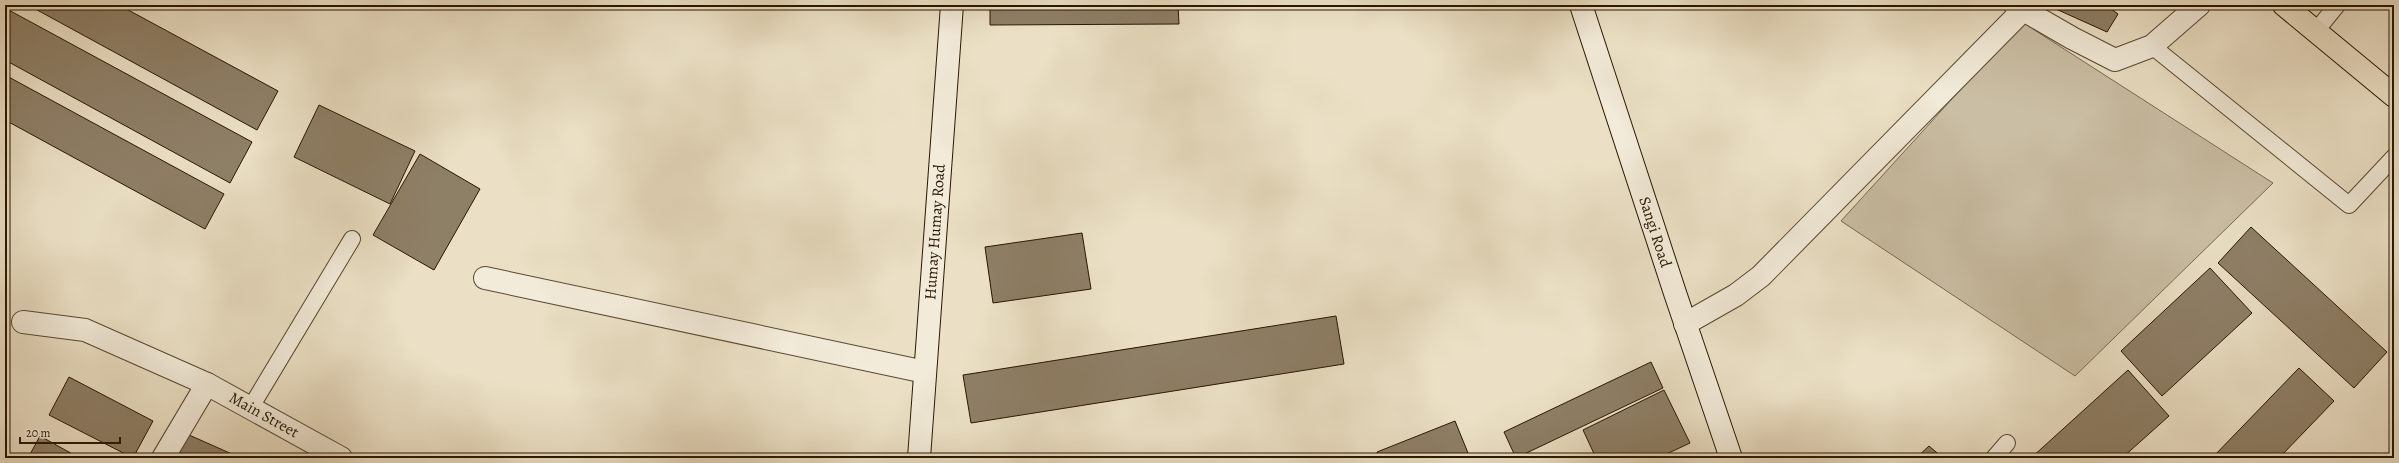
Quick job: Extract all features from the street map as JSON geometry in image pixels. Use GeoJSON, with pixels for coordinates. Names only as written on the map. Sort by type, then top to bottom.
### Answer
{"type":"FeatureCollection","features":[{"type":"Feature","properties":{"kind":"main road"},"geometry":{"type":"LineString","coordinates":[[2284,5],[2394,96]]}},
{"type":"Feature","properties":{"kind":"street","name":"Humay Humay Road"},"geometry":{"type":"LineString","coordinates":[[919,458],[952,5]]}},
{"type":"Feature","properties":{"kind":"street","name":"Sangi Road"},"geometry":{"type":"LineString","coordinates":[[1581,5],[1731,458]]}},
{"type":"Feature","properties":{"kind":"street"},"geometry":{"type":"LineString","coordinates":[[1686,324],[1736,295],[1761,276],[2019,8],[2115,60],[2152,46],[2199,5]]}},
{"type":"Feature","properties":{"kind":"street"},"geometry":{"type":"LineString","coordinates":[[485,278],[926,372]]}},
{"type":"Feature","properties":{"kind":"street","name":"Main Street"},"geometry":{"type":"LineString","coordinates":[[23,322],[85,330],[207,384],[341,458]]}},
{"type":"Feature","properties":{"kind":"street"},"geometry":{"type":"LineString","coordinates":[[163,458],[207,384]]}},
{"type":"Feature","properties":{"kind":"lane"},"geometry":{"type":"LineString","coordinates":[[2316,31],[2337,5]]}},
{"type":"Feature","properties":{"kind":"lane"},"geometry":{"type":"LineString","coordinates":[[2152,46],[2349,204],[2394,157]]}},
{"type":"Feature","properties":{"kind":"lane"},"geometry":{"type":"LineString","coordinates":[[251,407],[352,239]]}},
{"type":"Feature","properties":{"kind":"lane"},"geometry":{"type":"LineString","coordinates":[[1994,458],[2007,443]]}},
{"type":"Feature","properties":{"kind":"shaded area"},"geometry":{"type":"Polygon","coordinates":[[[2022,22],[2273,183],[2075,376],[1841,221],[2022,22]]]}},
{"type":"Feature","properties":{"kind":"building"},"geometry":{"type":"Polygon","coordinates":[[[28,5],[119,5],[278,91],[257,130],[28,5]]]}},
{"type":"Feature","properties":{"kind":"building"},"geometry":{"type":"Polygon","coordinates":[[[990,5],[1178,5],[1179,24],[990,25],[990,5]]]}},
{"type":"Feature","properties":{"kind":"building"},"geometry":{"type":"Polygon","coordinates":[[[2047,5],[2106,5],[2118,14],[2107,32],[2047,5]]]}},
{"type":"Feature","properties":{"kind":"building"},"geometry":{"type":"Polygon","coordinates":[[[5,8],[252,142],[230,183],[5,60],[5,8]]]}},
{"type":"Feature","properties":{"kind":"building"},"geometry":{"type":"Polygon","coordinates":[[[5,75],[224,194],[205,229],[5,120],[5,75]]]}},
{"type":"Feature","properties":{"kind":"building"},"geometry":{"type":"Polygon","coordinates":[[[319,105],[415,151],[390,204],[294,157],[319,105]]]}},
{"type":"Feature","properties":{"kind":"building"},"geometry":{"type":"Polygon","coordinates":[[[420,154],[480,189],[434,270],[373,235],[420,154]]]}},
{"type":"Feature","properties":{"kind":"building"},"geometry":{"type":"Polygon","coordinates":[[[2251,227],[2387,352],[2354,388],[2218,263],[2251,227]]]}},
{"type":"Feature","properties":{"kind":"building"},"geometry":{"type":"Polygon","coordinates":[[[1082,233],[1091,289],[993,303],[985,247],[1082,233]]]}},
{"type":"Feature","properties":{"kind":"building"},"geometry":{"type":"Polygon","coordinates":[[[2210,268],[2252,313],[2162,396],[2121,351],[2210,268]]]}},
{"type":"Feature","properties":{"kind":"building"},"geometry":{"type":"Polygon","coordinates":[[[1336,316],[1344,364],[971,423],[963,375],[1336,316]]]}},
{"type":"Feature","properties":{"kind":"building"},"geometry":{"type":"Polygon","coordinates":[[[1651,362],[1663,388],[1516,458],[1504,432],[1651,362]]]}},
{"type":"Feature","properties":{"kind":"building"},"geometry":{"type":"Polygon","coordinates":[[[2299,368],[2334,401],[2279,458],[2212,458],[2299,368]]]}},
{"type":"Feature","properties":{"kind":"building"},"geometry":{"type":"Polygon","coordinates":[[[2128,370],[2169,416],[2122,458],[2031,458],[2128,370]]]}},
{"type":"Feature","properties":{"kind":"building"},"geometry":{"type":"Polygon","coordinates":[[[69,377],[153,421],[133,458],[49,415],[69,377]]]}},
{"type":"Feature","properties":{"kind":"building"},"geometry":{"type":"Polygon","coordinates":[[[1664,390],[1690,443],[1658,458],[1596,458],[1583,430],[1664,390]]]}},
{"type":"Feature","properties":{"kind":"building"},"geometry":{"type":"Polygon","coordinates":[[[1455,421],[1470,458],[1379,458],[1377,452],[1455,421]]]}},
{"type":"Feature","properties":{"kind":"building"},"geometry":{"type":"Polygon","coordinates":[[[180,431],[241,458],[168,458],[180,431]]]}},
{"type":"Feature","properties":{"kind":"building"},"geometry":{"type":"Polygon","coordinates":[[[40,436],[76,456],[75,458],[28,458],[40,436]]]}},
{"type":"Feature","properties":{"kind":"building"},"geometry":{"type":"Polygon","coordinates":[[[1929,446],[1943,458],[1916,458],[1929,446]]]}}]}
